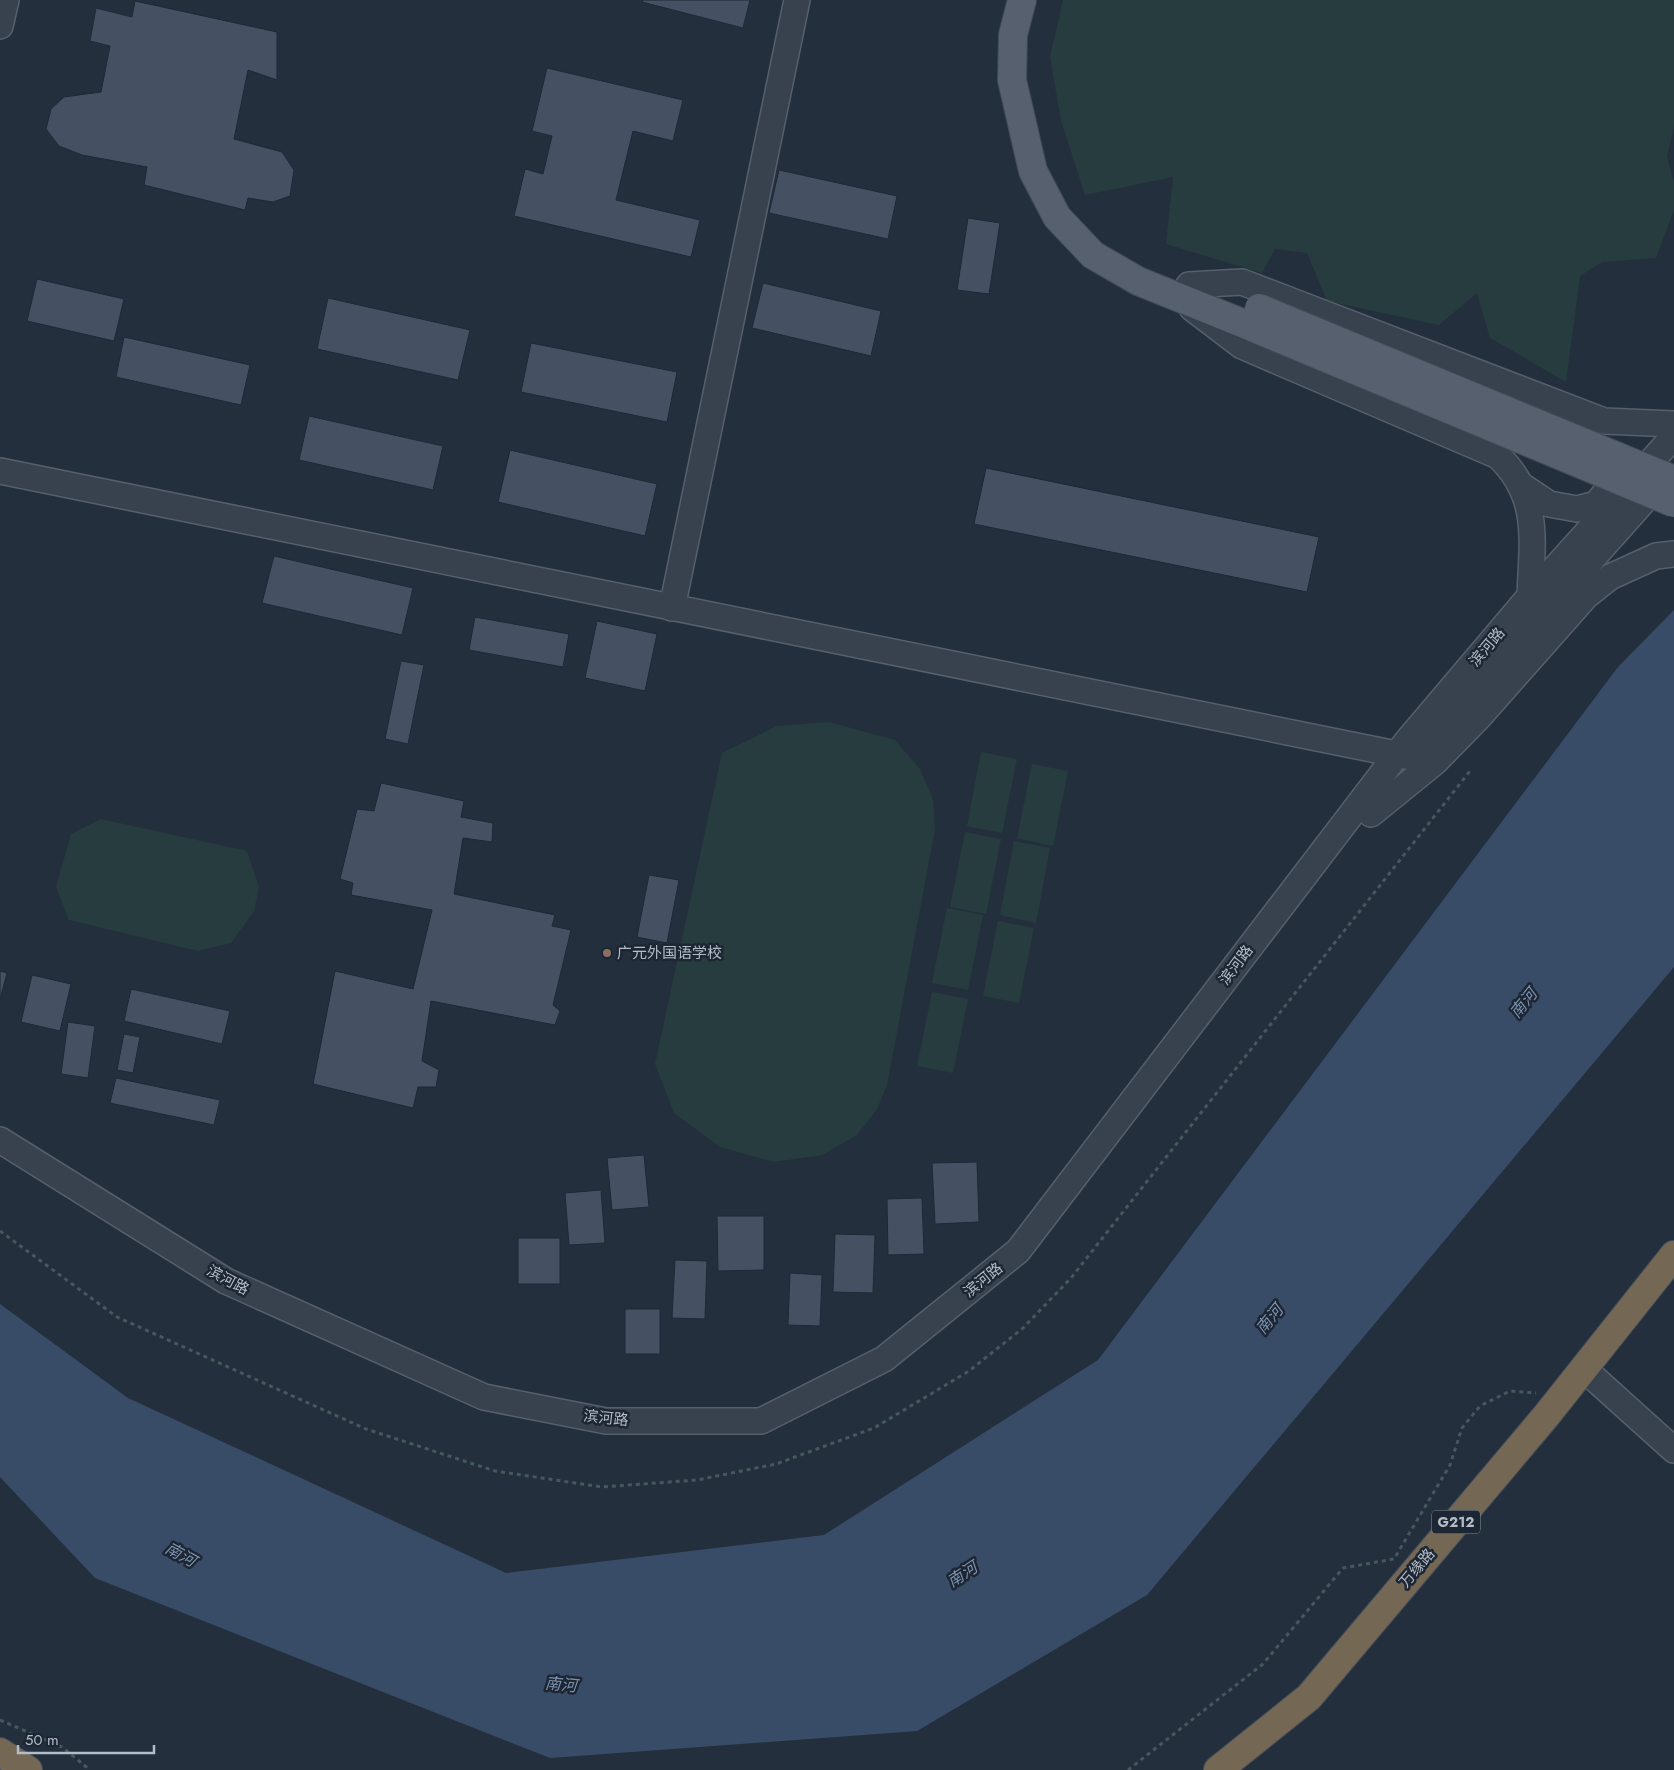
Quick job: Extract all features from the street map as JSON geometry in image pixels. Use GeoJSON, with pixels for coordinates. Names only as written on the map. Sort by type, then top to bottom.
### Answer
{"type":"FeatureCollection","features":[{"type":"Feature","properties":{"kind":"highway","name":"万缘路"},"geometry":{"type":"LineString","coordinates":[[1218,1770],[1309,1697],[1562,1396],[1674,1255]]}},
{"type":"Feature","properties":{"kind":"highway","name":"万缘路"},"geometry":{"type":"LineString","coordinates":[[1242,1770],[1317,1709],[1594,1378],[1674,1279]]}},
{"type":"Feature","properties":{"kind":"highway"},"geometry":{"type":"LineString","coordinates":[[0,1752],[28,1770]]}},
{"type":"Feature","properties":{"kind":"main road"},"geometry":{"type":"LineString","coordinates":[[1022,0],[1013,35],[1012,80],[1033,171],[1057,217],[1093,255],[1138,281],[1184,292],[1256,318],[1674,480]]}},
{"type":"Feature","properties":{"kind":"main road"},"geometry":{"type":"LineString","coordinates":[[1038,0],[1027,37],[1027,79],[1047,166],[1070,209],[1103,244],[1184,292]]}},
{"type":"Feature","properties":{"kind":"main road"},"geometry":{"type":"LineString","coordinates":[[1256,318],[1674,503]]}},
{"type":"Feature","properties":{"kind":"street"},"geometry":{"type":"LineString","coordinates":[[0,26],[6,0]]}},
{"type":"Feature","properties":{"kind":"street"},"geometry":{"type":"LineString","coordinates":[[674,602],[797,0]]}},
{"type":"Feature","properties":{"kind":"street"},"geometry":{"type":"LineString","coordinates":[[1184,292],[1242,282],[1604,421],[1674,424]]}},
{"type":"Feature","properties":{"kind":"street"},"geometry":{"type":"LineString","coordinates":[[1184,292],[1242,346],[1498,456],[1514,470],[1530,510],[1532,542],[1530,596]]}},
{"type":"Feature","properties":{"kind":"street"},"geometry":{"type":"LineString","coordinates":[[1522,486],[1550,504],[1577,509],[1596,504],[1607,493],[1618,476],[1621,450],[1604,421]]}},
{"type":"Feature","properties":{"kind":"street","name":"滨河路"},"geometry":{"type":"LineString","coordinates":[[0,1161],[218,1296],[479,1413],[604,1438],[765,1438],[894,1373],[1031,1263],[1371,814],[1530,596],[1674,436]]}},
{"type":"Feature","properties":{"kind":"street"},"geometry":{"type":"LineString","coordinates":[[0,454],[674,602]]}},
{"type":"Feature","properties":{"kind":"street","name":"滨河路"},"geometry":{"type":"LineString","coordinates":[[0,1140],[226,1281],[484,1397],[606,1421],[761,1421],[884,1359],[1018,1251],[1417,752],[1674,467]]}},
{"type":"Feature","properties":{"kind":"street"},"geometry":{"type":"LineString","coordinates":[[0,471],[674,602],[1417,752],[1479,717],[1586,596],[1610,577],[1656,556],[1674,554]]}},
{"type":"Feature","properties":{"kind":"street"},"geometry":{"type":"LineString","coordinates":[[1594,1378],[1674,1450]]}},
{"type":"Feature","properties":{"kind":"path"},"geometry":{"type":"LineString","coordinates":[[0,1231],[117,1317],[366,1429],[495,1471],[602,1486],[697,1480],[776,1464],[874,1428],[969,1371],[1023,1328],[1071,1278],[1470,771]]}},
{"type":"Feature","properties":{"kind":"path"},"geometry":{"type":"LineString","coordinates":[[1128,1770],[1263,1664],[1343,1568],[1394,1558],[1450,1465],[1462,1428],[1480,1406],[1510,1391],[1562,1396]]}},
{"type":"Feature","properties":{"kind":"path"},"geometry":{"type":"LineString","coordinates":[[0,1720],[62,1747],[90,1770]]}},
{"type":"Feature","properties":{"kind":"green space"},"geometry":{"type":"Polygon","coordinates":[[[1063,0],[1674,0],[1674,127],[1667,156],[1674,183],[1674,210],[1656,258],[1602,262],[1580,276],[1566,382],[1490,338],[1477,293],[1439,325],[1327,301],[1307,253],[1275,249],[1262,273],[1166,244],[1173,177],[1085,195],[1061,121],[1050,57],[1063,0]]]}},
{"type":"Feature","properties":{"kind":"green space"},"geometry":{"type":"Polygon","coordinates":[[[829,722],[895,740],[920,769],[933,799],[935,829],[887,1085],[877,1109],[857,1135],[822,1155],[774,1162],[720,1147],[674,1113],[655,1064],[722,753],[777,726],[829,722]]]}},
{"type":"Feature","properties":{"kind":"green space"},"geometry":{"type":"Polygon","coordinates":[[[981,752],[1017,759],[1002,833],[967,826],[981,752]]]}},
{"type":"Feature","properties":{"kind":"green space"},"geometry":{"type":"Polygon","coordinates":[[[1032,764],[1068,771],[1053,846],[1017,838],[1032,764]]]}},
{"type":"Feature","properties":{"kind":"green space"},"geometry":{"type":"Polygon","coordinates":[[[101,819],[247,851],[259,887],[254,911],[231,943],[198,951],[69,920],[56,887],[71,834],[101,819]]]}},
{"type":"Feature","properties":{"kind":"green space"},"geometry":{"type":"Polygon","coordinates":[[[965,832],[1001,839],[986,914],[950,907],[965,832]]]}},
{"type":"Feature","properties":{"kind":"green space"},"geometry":{"type":"Polygon","coordinates":[[[1014,841],[1050,848],[1036,923],[1000,915],[1014,841]]]}},
{"type":"Feature","properties":{"kind":"green space"},"geometry":{"type":"Polygon","coordinates":[[[947,908],[983,915],[968,990],[932,983],[947,908]]]}},
{"type":"Feature","properties":{"kind":"green space"},"geometry":{"type":"Polygon","coordinates":[[[998,921],[1034,928],[1019,1003],[983,996],[998,921]]]}},
{"type":"Feature","properties":{"kind":"green space"},"geometry":{"type":"Polygon","coordinates":[[[932,992],[968,999],[953,1073],[917,1066],[932,992]]]}},
{"type":"Feature","properties":{"kind":"water","name":"南河"},"geometry":{"type":"Polygon","coordinates":[[[1674,610],[1674,967],[1147,1595],[917,1731],[550,1758],[95,1578],[0,1477],[0,1304],[128,1398],[506,1573],[824,1535],[1098,1360],[1618,667],[1674,610]]]}},
{"type":"Feature","properties":{"kind":"building"},"geometry":{"type":"Polygon","coordinates":[[[643,0],[750,0],[743,28],[642,2],[643,0]]]}},
{"type":"Feature","properties":{"kind":"building"},"geometry":{"type":"Polygon","coordinates":[[[135,1],[277,32],[277,80],[248,70],[234,139],[282,152],[294,170],[290,196],[273,202],[248,198],[245,210],[144,185],[147,167],[82,155],[59,146],[46,129],[51,109],[64,97],[101,92],[110,46],[90,41],[96,8],[132,17],[135,1]]]}},
{"type":"Feature","properties":{"kind":"building"},"geometry":{"type":"Polygon","coordinates":[[[547,68],[683,100],[673,141],[633,131],[616,200],[700,220],[691,257],[514,216],[525,169],[543,174],[552,136],[532,131],[547,68]]]}},
{"type":"Feature","properties":{"kind":"building"},"geometry":{"type":"Polygon","coordinates":[[[779,170],[897,196],[888,239],[769,213],[779,170]]]}},
{"type":"Feature","properties":{"kind":"building"},"geometry":{"type":"Polygon","coordinates":[[[968,218],[1000,223],[989,294],[957,290],[968,218]]]}},
{"type":"Feature","properties":{"kind":"building"},"geometry":{"type":"Polygon","coordinates":[[[37,279],[124,299],[114,341],[27,321],[37,279]]]}},
{"type":"Feature","properties":{"kind":"building"},"geometry":{"type":"Polygon","coordinates":[[[763,283],[881,311],[871,356],[752,328],[763,283]]]}},
{"type":"Feature","properties":{"kind":"building"},"geometry":{"type":"Polygon","coordinates":[[[328,298],[470,330],[458,380],[317,349],[328,298]]]}},
{"type":"Feature","properties":{"kind":"building"},"geometry":{"type":"Polygon","coordinates":[[[124,337],[250,365],[241,405],[116,377],[124,337]]]}},
{"type":"Feature","properties":{"kind":"building"},"geometry":{"type":"Polygon","coordinates":[[[531,343],[677,372],[667,422],[521,392],[531,343]]]}},
{"type":"Feature","properties":{"kind":"building"},"geometry":{"type":"Polygon","coordinates":[[[309,416],[443,446],[433,490],[299,460],[309,416]]]}},
{"type":"Feature","properties":{"kind":"building"},"geometry":{"type":"Polygon","coordinates":[[[510,450],[657,484],[645,536],[498,502],[510,450]]]}},
{"type":"Feature","properties":{"kind":"building"},"geometry":{"type":"Polygon","coordinates":[[[986,468],[1319,537],[1307,592],[974,524],[986,468]]]}},
{"type":"Feature","properties":{"kind":"building"},"geometry":{"type":"Polygon","coordinates":[[[274,556],[413,588],[402,635],[262,603],[274,556]]]}},
{"type":"Feature","properties":{"kind":"building"},"geometry":{"type":"Polygon","coordinates":[[[475,617],[569,634],[563,667],[469,650],[475,617]]]}},
{"type":"Feature","properties":{"kind":"building"},"geometry":{"type":"Polygon","coordinates":[[[597,621],[657,634],[645,691],[585,678],[597,621]]]}},
{"type":"Feature","properties":{"kind":"building"},"geometry":{"type":"Polygon","coordinates":[[[401,661],[424,665],[408,744],[385,739],[401,661]]]}},
{"type":"Feature","properties":{"kind":"building"},"geometry":{"type":"Polygon","coordinates":[[[381,783],[464,801],[461,817],[493,823],[492,842],[463,838],[454,894],[555,915],[552,926],[571,930],[553,1005],[560,1011],[555,1025],[431,1001],[422,1061],[439,1070],[436,1087],[418,1087],[413,1108],[313,1084],[335,971],[413,989],[432,910],[351,895],[353,883],[340,879],[357,809],[374,811],[381,783]]]}},
{"type":"Feature","properties":{"kind":"building"},"geometry":{"type":"Polygon","coordinates":[[[649,875],[679,880],[667,943],[637,937],[649,875]]]}},
{"type":"Feature","properties":{"kind":"building"},"geometry":{"type":"Polygon","coordinates":[[[0,971],[7,973],[0,1000],[0,971]]]}},
{"type":"Feature","properties":{"kind":"building"},"geometry":{"type":"Polygon","coordinates":[[[32,975],[71,984],[60,1031],[21,1022],[32,975]]]}},
{"type":"Feature","properties":{"kind":"building"},"geometry":{"type":"Polygon","coordinates":[[[131,989],[230,1011],[222,1044],[124,1021],[131,989]]]}},
{"type":"Feature","properties":{"kind":"building"},"geometry":{"type":"Polygon","coordinates":[[[68,1022],[95,1026],[88,1078],[61,1074],[68,1022]]]}},
{"type":"Feature","properties":{"kind":"building"},"geometry":{"type":"Polygon","coordinates":[[[124,1034],[140,1037],[133,1073],[117,1070],[124,1034]]]}},
{"type":"Feature","properties":{"kind":"building"},"geometry":{"type":"Polygon","coordinates":[[[116,1078],[220,1100],[214,1125],[110,1103],[116,1078]]]}},
{"type":"Feature","properties":{"kind":"building"},"geometry":{"type":"Polygon","coordinates":[[[644,1155],[649,1207],[612,1210],[607,1158],[644,1155]]]}},
{"type":"Feature","properties":{"kind":"building"},"geometry":{"type":"Polygon","coordinates":[[[977,1162],[979,1222],[935,1224],[932,1163],[977,1162]]]}},
{"type":"Feature","properties":{"kind":"building"},"geometry":{"type":"Polygon","coordinates":[[[601,1190],[605,1243],[569,1245],[565,1193],[601,1190]]]}},
{"type":"Feature","properties":{"kind":"building"},"geometry":{"type":"Polygon","coordinates":[[[922,1198],[924,1254],[888,1255],[887,1199],[922,1198]]]}},
{"type":"Feature","properties":{"kind":"building"},"geometry":{"type":"Polygon","coordinates":[[[717,1216],[764,1216],[764,1270],[718,1271],[717,1216]]]}},
{"type":"Feature","properties":{"kind":"building"},"geometry":{"type":"Polygon","coordinates":[[[835,1234],[875,1235],[873,1293],[833,1292],[835,1234]]]}},
{"type":"Feature","properties":{"kind":"building"},"geometry":{"type":"Polygon","coordinates":[[[518,1238],[560,1238],[560,1284],[518,1284],[518,1238]]]}},
{"type":"Feature","properties":{"kind":"building"},"geometry":{"type":"Polygon","coordinates":[[[675,1260],[707,1261],[705,1319],[672,1318],[675,1260]]]}},
{"type":"Feature","properties":{"kind":"building"},"geometry":{"type":"Polygon","coordinates":[[[790,1273],[822,1275],[820,1326],[788,1325],[790,1273]]]}},
{"type":"Feature","properties":{"kind":"building"},"geometry":{"type":"Polygon","coordinates":[[[625,1309],[660,1309],[660,1354],[625,1354],[625,1309]]]}},
{"type":"Feature","properties":{"kind":"place","name":"广元外国语学校"},"geometry":{"type":"Point","coordinates":[607,953]}}]}
